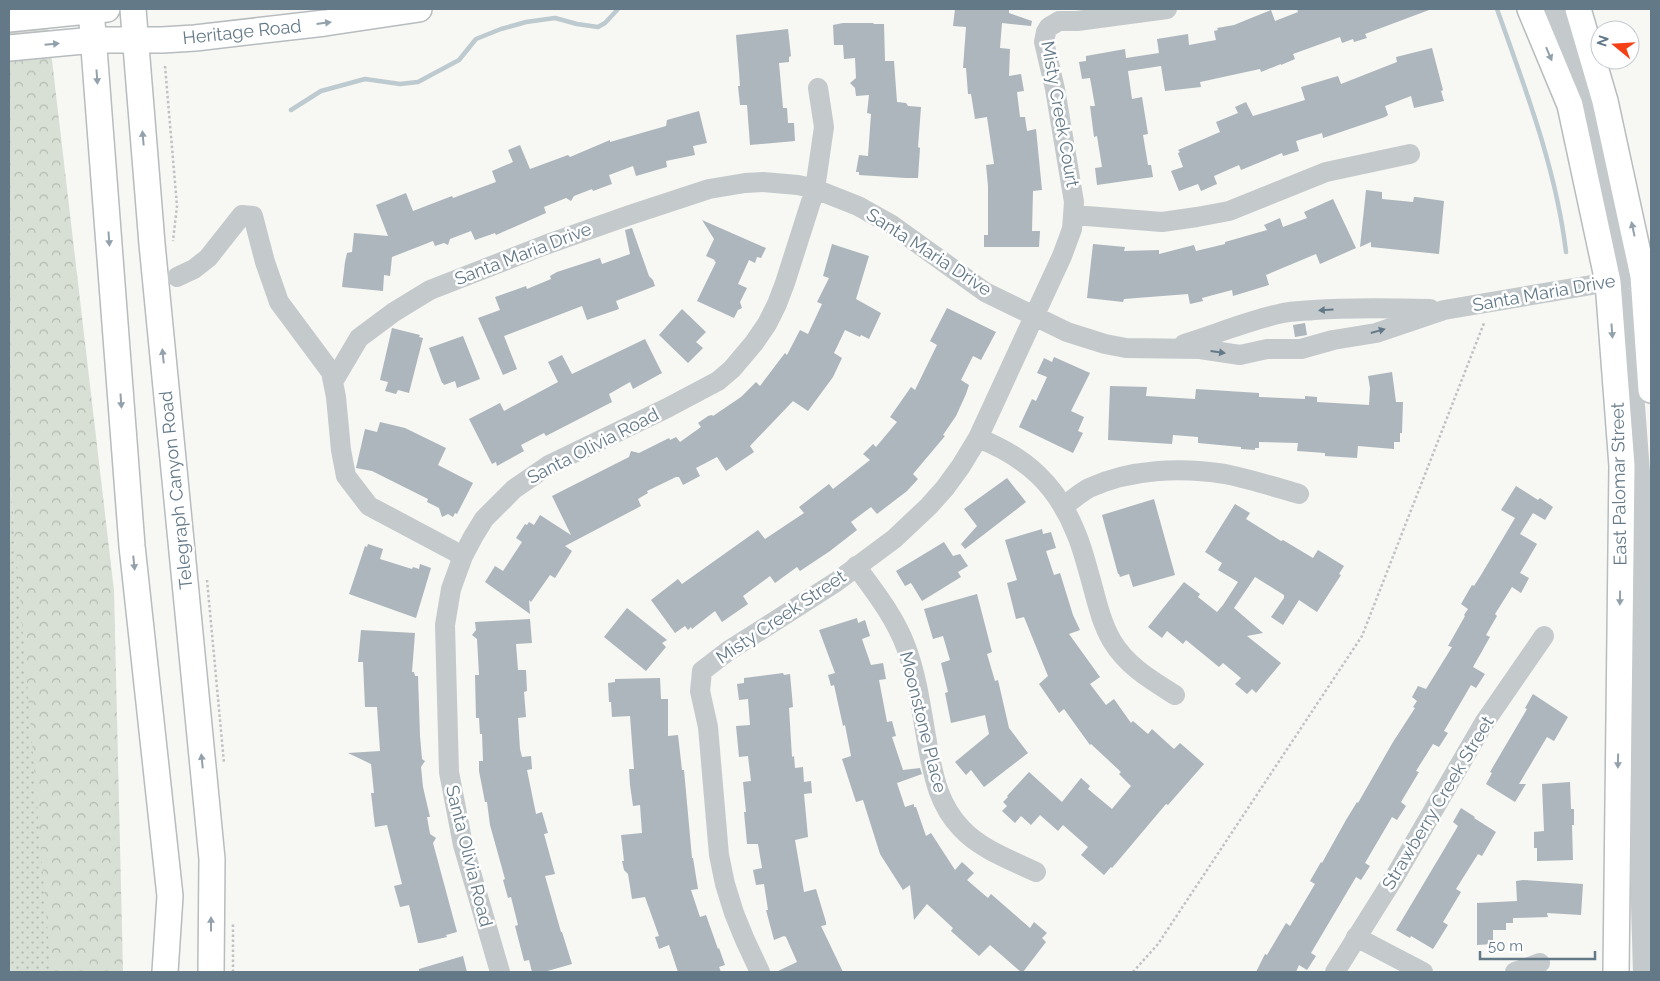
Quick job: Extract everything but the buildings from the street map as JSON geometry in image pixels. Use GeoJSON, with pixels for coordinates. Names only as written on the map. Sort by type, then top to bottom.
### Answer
{"type":"FeatureCollection","features":[{"type":"Feature","properties":{"kind":"main road","name":"Telegraph Canyon Road"},"geometry":{"type":"LineString","coordinates":[[133,9],[152,244],[212,859],[211,972]]}},
{"type":"Feature","properties":{"kind":"main road","name":"Heritage Road"},"geometry":{"type":"LineString","coordinates":[[9,48],[94,40],[195,38],[325,23],[419,9]]}},
{"type":"Feature","properties":{"kind":"main road","name":"East Palomar Street"},"geometry":{"type":"LineString","coordinates":[[1530,9],[1570,105],[1631,279],[1622,466],[1616,972]]}},
{"type":"Feature","properties":{"kind":"main road","name":"East Palomar Street"},"geometry":{"type":"LineString","coordinates":[[1578,9],[1605,101],[1631,279],[1651,390]]}},
{"type":"Feature","properties":{"kind":"main road"},"geometry":{"type":"LineString","coordinates":[[9,19],[96,10],[94,40],[132,546],[170,896],[165,972]]}},
{"type":"Feature","properties":{"kind":"street","name":"Misty Creek Court"},"geometry":{"type":"LineString","coordinates":[[1035,315],[1068,243],[1074,215],[1073,190],[1055,89],[1044,42],[1046,32],[1049,27],[1059,22],[1167,9]]}},
{"type":"Feature","properties":{"kind":"street"},"geometry":{"type":"LineString","coordinates":[[1554,9],[1564,34],[1587,114],[1631,279],[1629,326],[1640,472],[1642,664],[1640,872],[1643,972]]}},
{"type":"Feature","properties":{"kind":"street","name":"Santa Olivia Road"},"geometry":{"type":"LineString","coordinates":[[500,972],[463,845],[449,772],[445,625],[451,590],[463,556],[473,537],[494,509],[514,489],[531,476],[549,465],[718,381],[732,369],[754,343],[767,324],[777,304],[815,189],[824,127],[818,88]]}},
{"type":"Feature","properties":{"kind":"street"},"geometry":{"type":"LineString","coordinates":[[1074,215],[1162,222],[1197,217],[1229,210],[1326,172],[1410,154]]}},
{"type":"Feature","properties":{"kind":"street","name":"Santa Maria Drive"},"geometry":{"type":"LineString","coordinates":[[333,382],[360,338],[394,312],[430,290],[545,244],[709,189],[745,182],[780,183],[815,189],[858,206],[892,225],[985,292],[1067,332],[1105,344],[1126,348],[1200,349],[1240,355],[1267,349],[1301,349],[1332,340],[1376,333],[1444,310],[1631,279]]}},
{"type":"Feature","properties":{"kind":"street"},"geometry":{"type":"LineString","coordinates":[[177,277],[194,269],[208,258],[242,215],[253,216],[265,262],[279,302],[330,372],[336,397],[341,450],[346,476],[369,506],[463,556]]}},
{"type":"Feature","properties":{"kind":"street","name":"Santa Maria Drive"},"geometry":{"type":"LineString","coordinates":[[1170,348],[1247,322],[1285,313],[1336,309],[1391,308],[1444,310]]}},
{"type":"Feature","properties":{"kind":"street","name":"Misty Creek Street"},"geometry":{"type":"LineString","coordinates":[[760,972],[734,913],[719,855],[708,727],[700,691],[702,671],[728,651],[836,582],[894,539],[929,506],[961,466],[978,438],[1035,315]]}},
{"type":"Feature","properties":{"kind":"street"},"geometry":{"type":"LineString","coordinates":[[978,438],[1021,459],[1044,480],[1064,506],[1076,534],[1101,615],[1119,652],[1136,669],[1175,695]]}},
{"type":"Feature","properties":{"kind":"street"},"geometry":{"type":"LineString","coordinates":[[1064,506],[1088,489],[1106,482],[1143,473],[1164,471],[1206,472],[1227,475],[1299,494]]}},
{"type":"Feature","properties":{"kind":"street","name":"Moonstone Place"},"geometry":{"type":"LineString","coordinates":[[856,566],[891,615],[906,648],[915,680],[935,782],[946,808],[961,829],[979,844],[1036,872]]}},
{"type":"Feature","properties":{"kind":"street","name":"Strawberry Creek Street"},"geometry":{"type":"LineString","coordinates":[[1335,972],[1394,878],[1484,724],[1544,636]]}},
{"type":"Feature","properties":{"kind":"street"},"geometry":{"type":"LineString","coordinates":[[1356,937],[1423,972]]}},
{"type":"Feature","properties":{"kind":"street"},"geometry":{"type":"LineString","coordinates":[[1515,972],[1540,963]]}},
{"type":"Feature","properties":{"kind":"path"},"geometry":{"type":"LineString","coordinates":[[166,66],[177,206],[173,244]]}},
{"type":"Feature","properties":{"kind":"path"},"geometry":{"type":"LineString","coordinates":[[1133,972],[1158,944],[1362,636],[1484,323]]}},
{"type":"Feature","properties":{"kind":"path"},"geometry":{"type":"LineString","coordinates":[[206,578],[224,765]]}},
{"type":"Feature","properties":{"kind":"path"},"geometry":{"type":"LineString","coordinates":[[233,919],[233,972]]}},
{"type":"Feature","properties":{"kind":"green space"},"geometry":{"type":"Polygon","coordinates":[[[9,9],[46,9],[114,591],[123,972],[51,972],[9,465],[9,9]]]}},
{"type":"Feature","properties":{"kind":"green space"},"geometry":{"type":"Polygon","coordinates":[[[9,465],[52,969],[51,972],[9,972],[9,465]]]}},
{"type":"Feature","properties":{"kind":"waterway"},"geometry":{"type":"LineString","coordinates":[[291,110],[321,91],[365,79],[400,84],[418,82],[459,60],[476,39],[501,29],[526,22],[555,18],[598,27],[605,23],[618,9]]}},
{"type":"Feature","properties":{"kind":"waterway"},"geometry":{"type":"LineString","coordinates":[[1497,9],[1547,159],[1555,190],[1566,252]]}}]}
